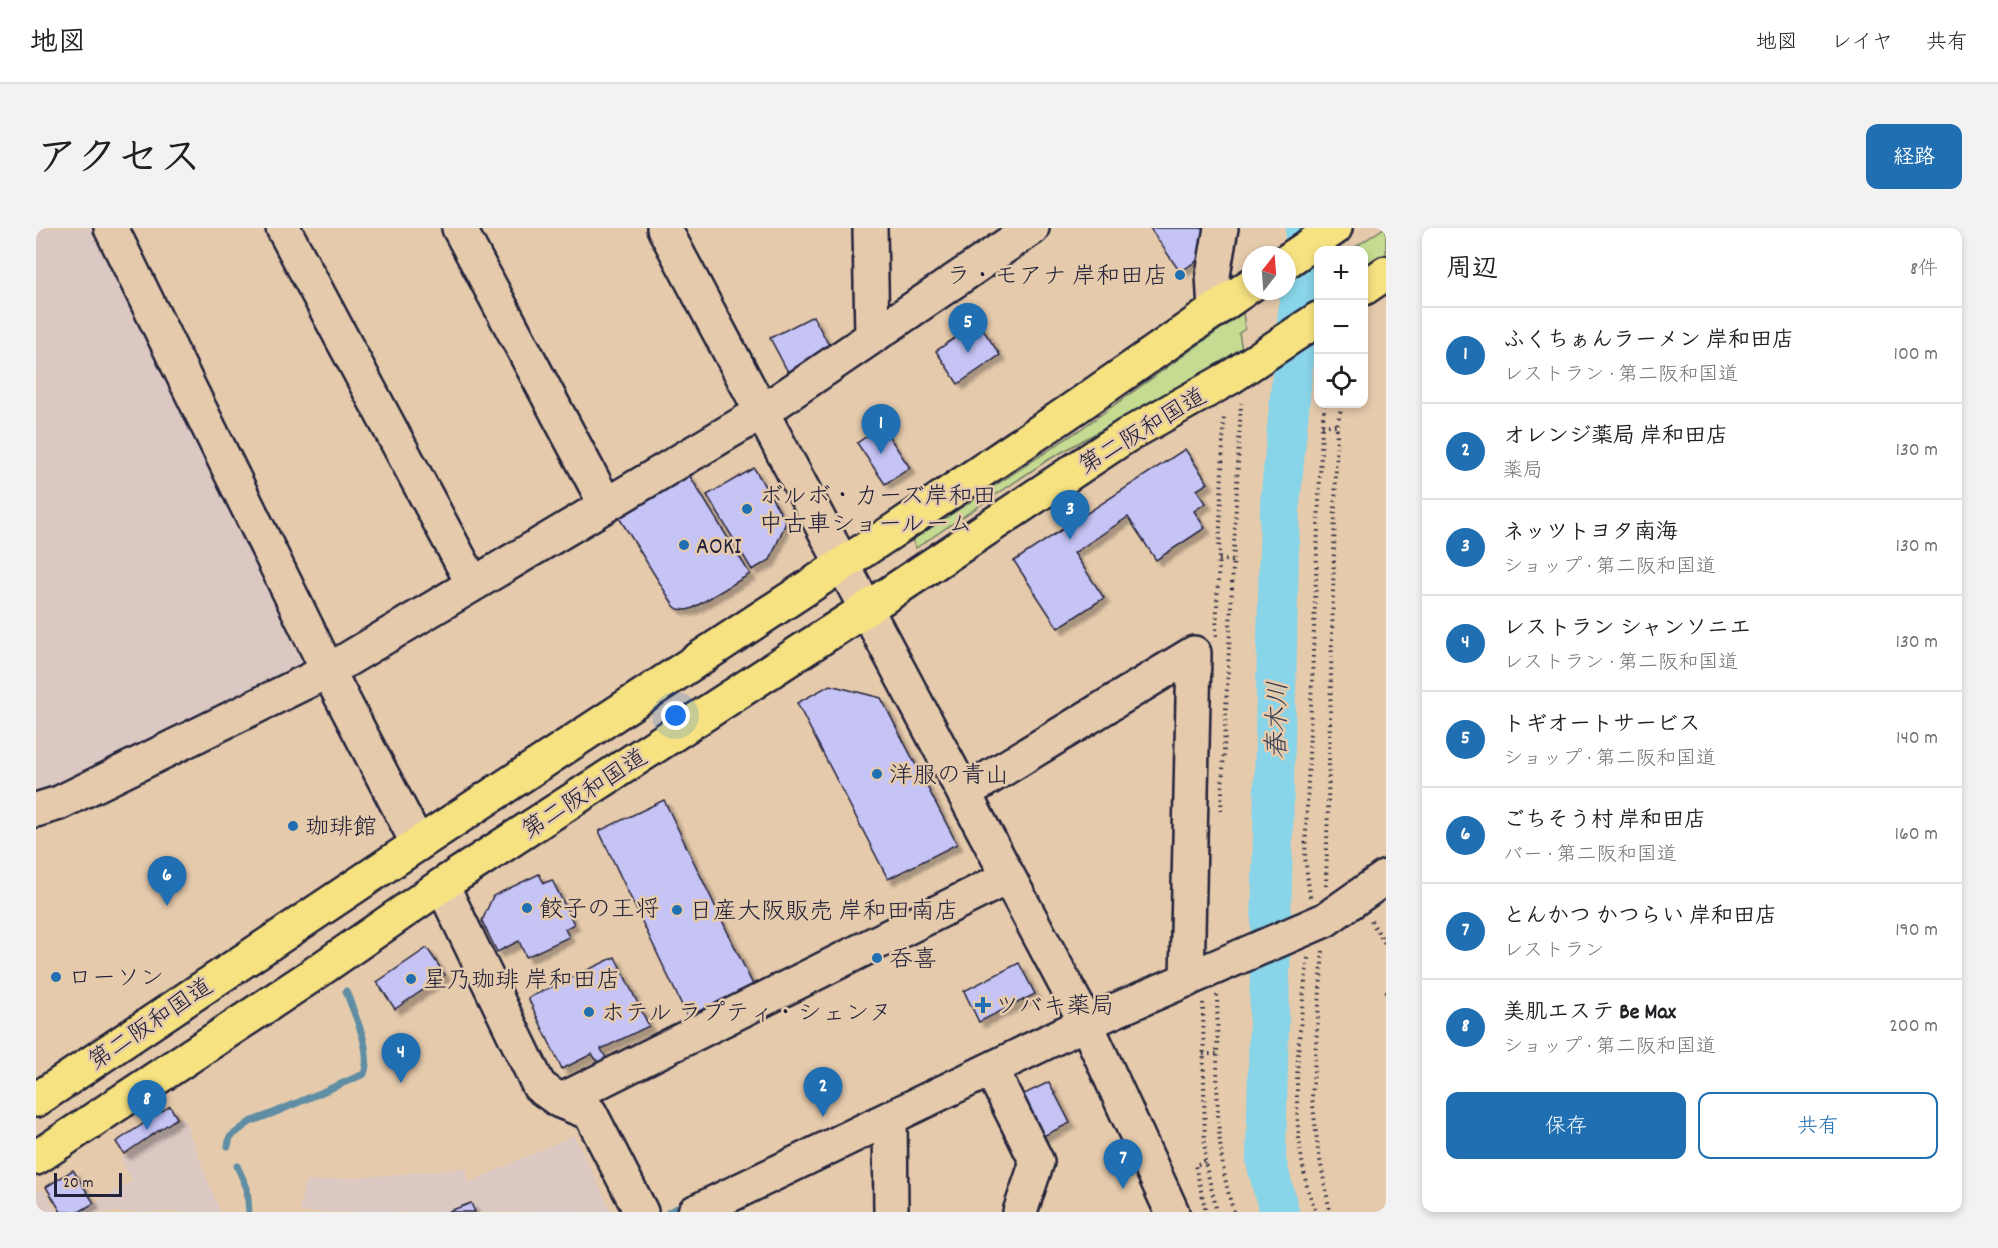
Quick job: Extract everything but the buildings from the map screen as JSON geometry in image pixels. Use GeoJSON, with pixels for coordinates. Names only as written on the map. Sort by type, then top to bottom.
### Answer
{"type":"FeatureCollection","features":[{"type":"Feature","properties":{"kind":"highway"},"geometry":{"type":"LineString","coordinates":[[1296,255],[1335,228]]}},
{"type":"Feature","properties":{"kind":"highway"},"geometry":{"type":"LineString","coordinates":[[1368,285],[1386,273]]}},
{"type":"Feature","properties":{"kind":"highway","name":"第二阪和国道"},"geometry":{"type":"LineString","coordinates":[[36,1100],[418,844],[843,564],[1242,291]]}},
{"type":"Feature","properties":{"kind":"highway","name":"第二阪和国道"},"geometry":{"type":"LineString","coordinates":[[36,1158],[308,978],[442,885],[866,609],[1126,436],[1236,390],[1314,322]]}},
{"type":"Feature","properties":{"kind":"street"},"geometry":{"type":"LineString","coordinates":[[111,228],[327,671],[418,844]]}},
{"type":"Feature","properties":{"kind":"street"},"geometry":{"type":"LineString","coordinates":[[283,228],[473,584]]}},
{"type":"Feature","properties":{"kind":"street"},"geometry":{"type":"LineString","coordinates":[[459,228],[606,505]]}},
{"type":"Feature","properties":{"kind":"street"},"geometry":{"type":"LineString","coordinates":[[664,228],[1086,1023],[1172,1212]]}},
{"type":"Feature","properties":{"kind":"street"},"geometry":{"type":"LineString","coordinates":[[870,228],[872,337]]}},
{"type":"Feature","properties":{"kind":"street"},"geometry":{"type":"LineString","coordinates":[[36,810],[58,803],[327,671],[762,412],[1032,228]]}},
{"type":"Feature","properties":{"kind":"street"},"geometry":{"type":"LineString","coordinates":[[1215,311],[1213,275],[1221,228]]}},
{"type":"Feature","properties":{"kind":"street"},"geometry":{"type":"LineString","coordinates":[[964,793],[1194,652],[1208,970]]}},
{"type":"Feature","properties":{"kind":"street"},"geometry":{"type":"LineString","coordinates":[[560,1101],[1008,877]]}},
{"type":"Feature","properties":{"kind":"street"},"geometry":{"type":"LineString","coordinates":[[695,1212],[1086,1023],[1313,925],[1386,877]]}},
{"type":"Feature","properties":{"kind":"street"},"geometry":{"type":"LineString","coordinates":[[442,885],[539,1086],[560,1101],[590,1113],[640,1212]]}},
{"type":"Feature","properties":{"kind":"street"},"geometry":{"type":"LineString","coordinates":[[991,1069],[1037,1162],[1020,1212]]}},
{"type":"Feature","properties":{"kind":"street"},"geometry":{"type":"LineString","coordinates":[[890,1118],[891,1212]]}},
{"type":"Feature","properties":{"kind":"path"},"geometry":{"type":"LineString","coordinates":[[1220,817],[1233,561],[1236,390]]}},
{"type":"Feature","properties":{"kind":"path"},"geometry":{"type":"LineString","coordinates":[[1316,1212],[1305,1178],[1298,1128],[1301,1014],[1313,925],[1305,857],[1324,408]]}},
{"type":"Feature","properties":{"kind":"path"},"geometry":{"type":"LineString","coordinates":[[1330,1212],[1318,1149],[1312,1097],[1313,925],[1338,425],[1341,408]]}},
{"type":"Feature","properties":{"kind":"path"},"geometry":{"type":"LineString","coordinates":[[1322,426],[1338,425]]}},
{"type":"Feature","properties":{"kind":"path"},"geometry":{"type":"LineString","coordinates":[[1219,560],[1233,561]]}},
{"type":"Feature","properties":{"kind":"path"},"geometry":{"type":"LineString","coordinates":[[1370,919],[1386,945]]}},
{"type":"Feature","properties":{"kind":"path"},"geometry":{"type":"LineString","coordinates":[[1208,970],[1216,993],[1221,1161],[1234,1212]]}},
{"type":"Feature","properties":{"kind":"path"},"geometry":{"type":"LineString","coordinates":[[1203,1054],[1218,1054]]}},
{"type":"Feature","properties":{"kind":"path"},"geometry":{"type":"LineString","coordinates":[[1205,1162],[1195,1165],[1206,1212]]}},
{"type":"Feature","properties":{"kind":"shaded area"},"geometry":{"type":"Polygon","coordinates":[[[36,228],[96,228],[310,656],[302,673],[36,803],[36,228]]]}},
{"type":"Feature","properties":{"kind":"shaded area"},"geometry":{"type":"Polygon","coordinates":[[[183,1116],[220,1212],[79,1212],[132,1181],[121,1158],[183,1116]]]}},
{"type":"Feature","properties":{"kind":"shaded area"},"geometry":{"type":"Polygon","coordinates":[[[574,1135],[612,1212],[300,1212],[304,1182],[467,1168],[468,1183],[574,1135]]]}},
{"type":"Feature","properties":{"kind":"shaded area"},"geometry":{"type":"Polygon","coordinates":[[[43,1189],[57,1212],[36,1212],[36,1193],[43,1189]]]}},
{"type":"Feature","properties":{"kind":"green space"},"geometry":{"type":"Polygon","coordinates":[[[1386,228],[1386,255],[1368,268],[1368,246],[1357,246],[1386,228]]]}},
{"type":"Feature","properties":{"kind":"green space"},"geometry":{"type":"Polygon","coordinates":[[[1243,313],[1245,329],[1239,333],[1242,350],[1196,381],[1048,460],[916,548],[912,540],[1081,429],[1243,313]]]}},
{"type":"Feature","properties":{"kind":"waterway","name":"春木川"},"geometry":{"type":"LineString","coordinates":[[1279,1212],[1266,1161],[1280,504],[1306,228]]}},
{"type":"Feature","properties":{"kind":"waterway"},"geometry":{"type":"LineString","coordinates":[[228,1146],[230,1137],[250,1122],[364,1074],[366,1065],[364,1044],[346,991]]}},
{"type":"Feature","properties":{"kind":"waterway"},"geometry":{"type":"LineString","coordinates":[[237,1166],[247,1188],[249,1212]]}},
{"type":"Feature","properties":{"kind":"waterway"},"geometry":{"type":"LineString","coordinates":[[669,1212],[688,1203]]}},
{"type":"Feature","properties":{"kind":"place","name":"ラ・モアナ 岸和田店"},"geometry":{"type":"Point","coordinates":[1180,275]}},
{"type":"Feature","properties":{"kind":"place","name":"トギオートサービス"},"geometry":{"type":"Point","coordinates":[968,353]}},
{"type":"Feature","properties":{"kind":"place","name":"ふくちぁんラーメン 岸和田店"},"geometry":{"type":"Point","coordinates":[881,454]}},
{"type":"Feature","properties":{"kind":"place","name":"ボルボ・カーズ岸和田 中古車ショールーム"},"geometry":{"type":"Point","coordinates":[747,509]}},
{"type":"Feature","properties":{"kind":"place","name":"ネッツトヨタ南海"},"geometry":{"type":"Point","coordinates":[1070,540]}},
{"type":"Feature","properties":{"kind":"place","name":"AOKI"},"geometry":{"type":"Point","coordinates":[684,545]}},
{"type":"Feature","properties":{"kind":"place","name":"洋服の青山"},"geometry":{"type":"Point","coordinates":[877,774]}},
{"type":"Feature","properties":{"kind":"place","name":"珈琲館"},"geometry":{"type":"Point","coordinates":[293,826]}},
{"type":"Feature","properties":{"kind":"place","name":"ごちそう村 岸和田店"},"geometry":{"type":"Point","coordinates":[167,906]}},
{"type":"Feature","properties":{"kind":"place","name":"餃子の王将"},"geometry":{"type":"Point","coordinates":[527,908]}},
{"type":"Feature","properties":{"kind":"place","name":"日産大阪販売 岸和田南店"},"geometry":{"type":"Point","coordinates":[677,910]}},
{"type":"Feature","properties":{"kind":"place","name":"呑喜"},"geometry":{"type":"Point","coordinates":[877,958]}},
{"type":"Feature","properties":{"kind":"place","name":"ローソン"},"geometry":{"type":"Point","coordinates":[56,977]}},
{"type":"Feature","properties":{"kind":"place","name":"星乃珈琲 岸和田店"},"geometry":{"type":"Point","coordinates":[411,979]}},
{"type":"Feature","properties":{"kind":"place","name":"ツバキ薬局"},"geometry":{"type":"Point","coordinates":[983,1005]}},
{"type":"Feature","properties":{"kind":"place","name":"ホテル ラプティ・シェンヌ"},"geometry":{"type":"Point","coordinates":[589,1012]}},
{"type":"Feature","properties":{"kind":"place","name":"レストラン シャンソニエ"},"geometry":{"type":"Point","coordinates":[401,1083]}},
{"type":"Feature","properties":{"kind":"place","name":"オレンジ薬局 岸和田店"},"geometry":{"type":"Point","coordinates":[823,1117]}},
{"type":"Feature","properties":{"kind":"place","name":"美肌エステ Be Max"},"geometry":{"type":"Point","coordinates":[147,1130]}},
{"type":"Feature","properties":{"kind":"place","name":"とんかつ かつらい 岸和田店"},"geometry":{"type":"Point","coordinates":[1123,1189]}}]}
